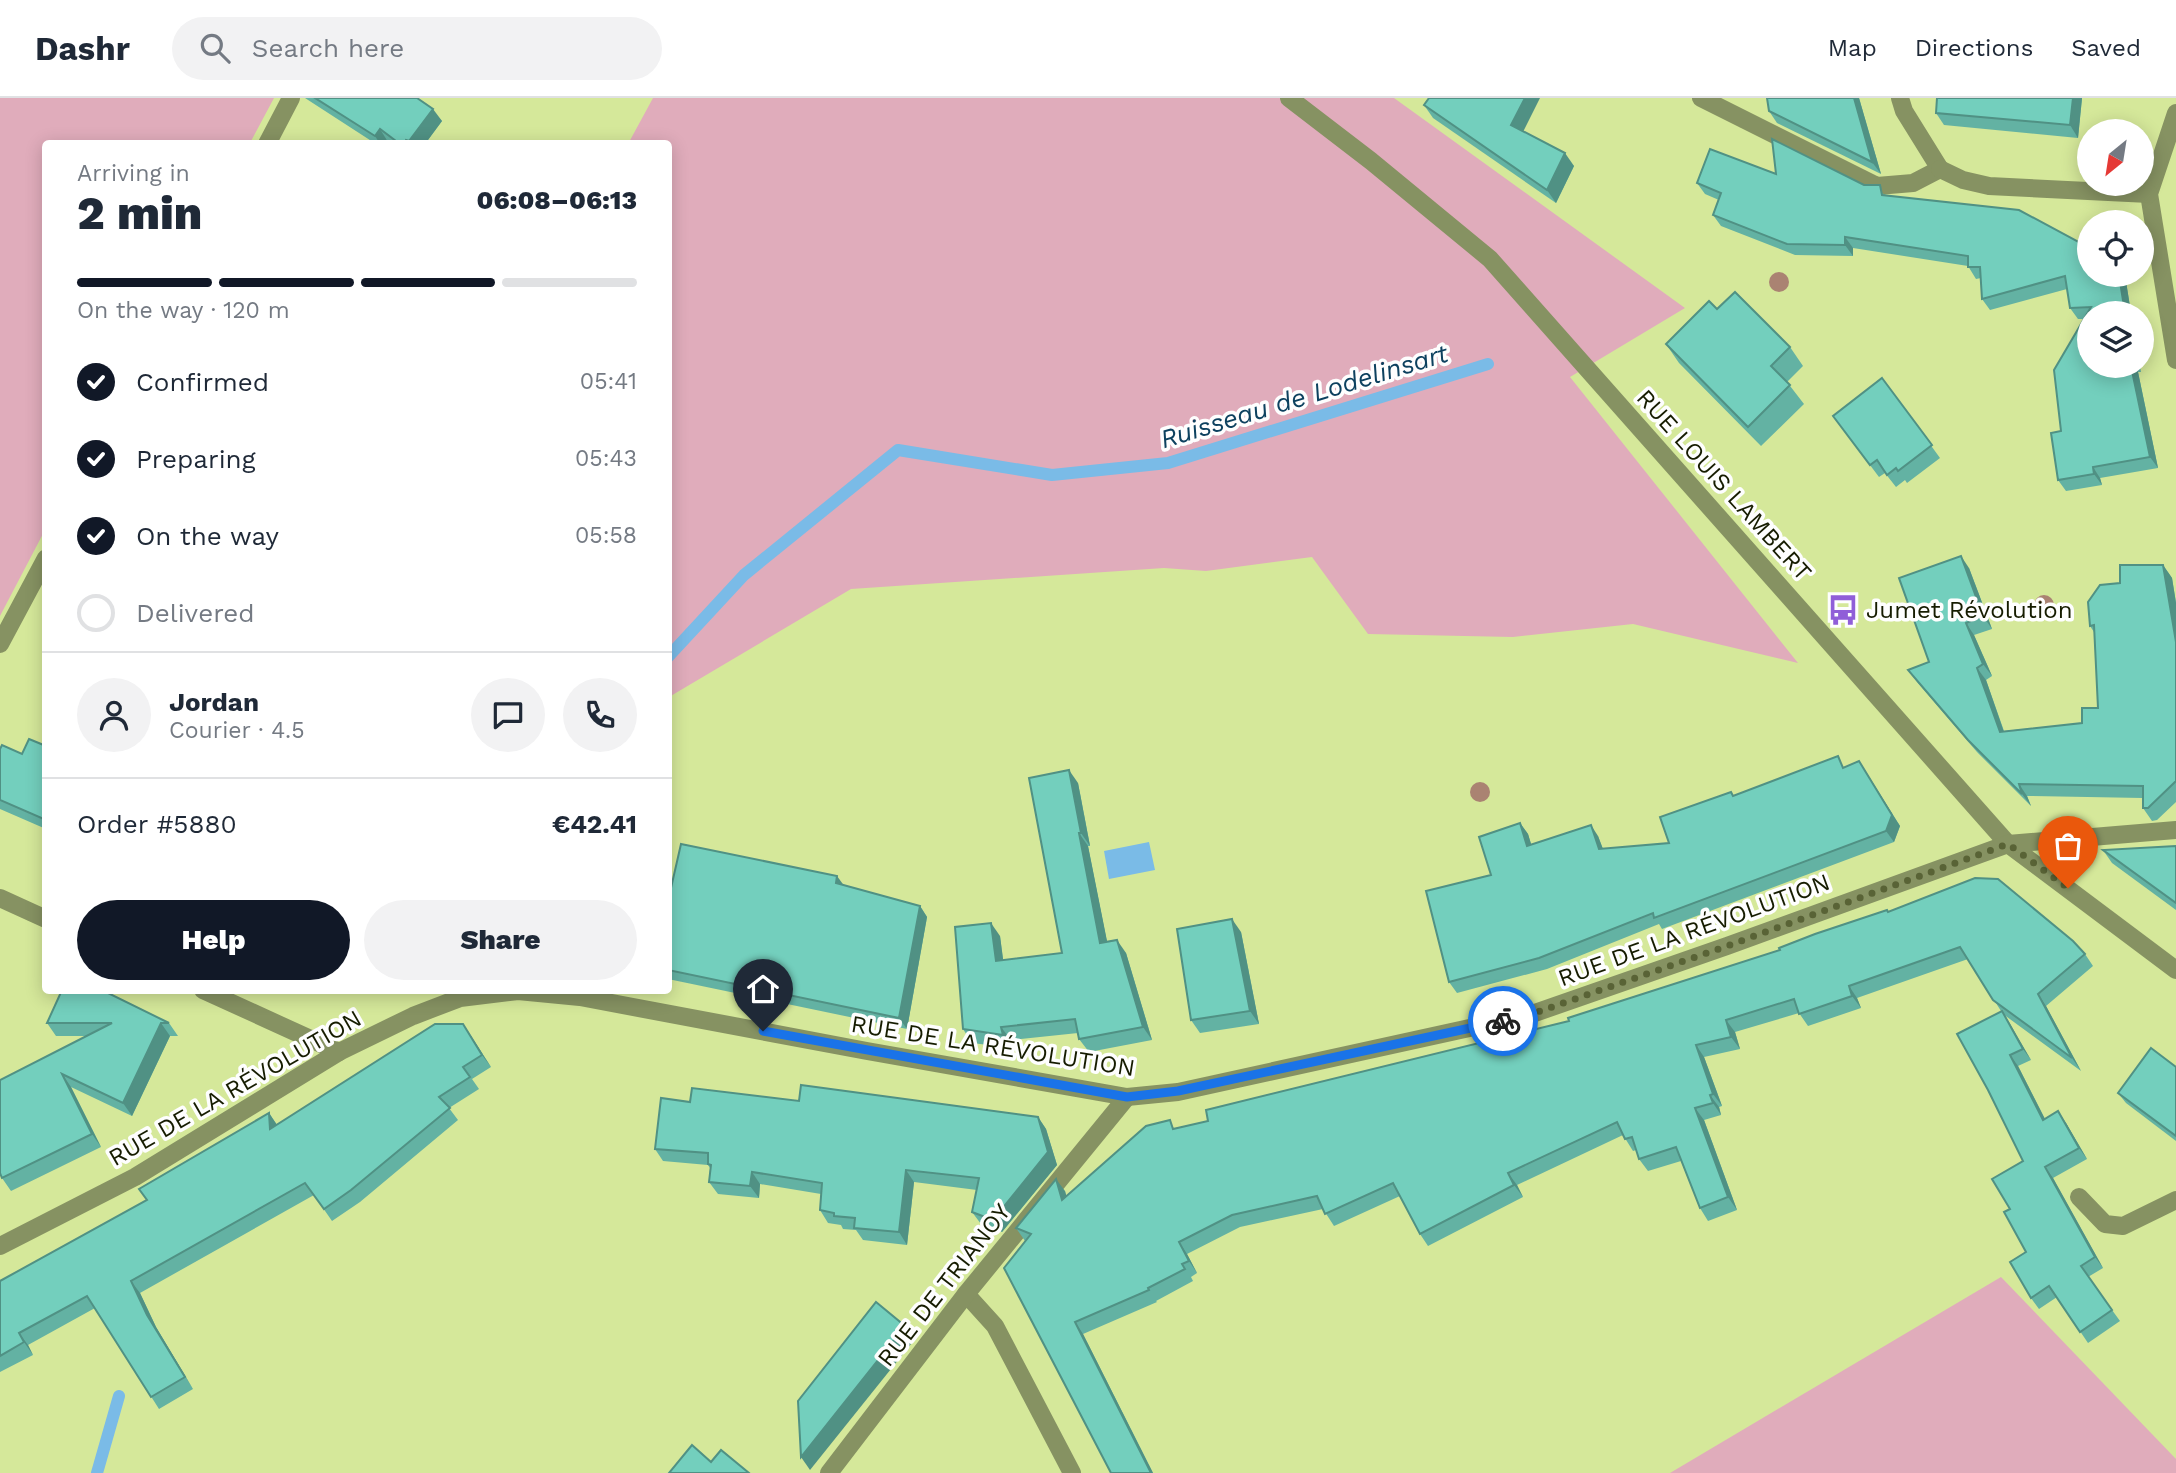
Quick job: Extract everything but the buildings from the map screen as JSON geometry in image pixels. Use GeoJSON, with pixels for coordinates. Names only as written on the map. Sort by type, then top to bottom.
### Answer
{"type":"FeatureCollection","features":[{"type":"Feature","properties":{"kind":"street"},"geometry":{"type":"LineString","coordinates":[[269,140],[291,98]]}},
{"type":"Feature","properties":{"kind":"street","name":"RUE LOUIS LAMBERT"},"geometry":{"type":"LineString","coordinates":[[1289,98],[1490,259],[2008,844],[2176,970]]}},
{"type":"Feature","properties":{"kind":"street"},"geometry":{"type":"LineString","coordinates":[[1701,98],[1877,186],[1913,183],[1940,169]]}},
{"type":"Feature","properties":{"kind":"street"},"geometry":{"type":"LineString","coordinates":[[1900,98],[1904,111],[1940,169],[1963,180],[1989,186],[2077,190]]}},
{"type":"Feature","properties":{"kind":"street"},"geometry":{"type":"LineString","coordinates":[[2154,182],[2176,113]]}},
{"type":"Feature","properties":{"kind":"street"},"geometry":{"type":"LineString","coordinates":[[2150,196],[2176,360]]}},
{"type":"Feature","properties":{"kind":"street"},"geometry":{"type":"LineString","coordinates":[[0,644],[42,565]]}},
{"type":"Feature","properties":{"kind":"street","name":"RUE DE LA RÉVOLUTION"},"geometry":{"type":"LineString","coordinates":[[549,994],[580,997],[1127,1097],[1178,1091],[1529,1015],[2008,844],[2176,830]]}},
{"type":"Feature","properties":{"kind":"street"},"geometry":{"type":"LineString","coordinates":[[0,898],[42,917]]}},
{"type":"Feature","properties":{"kind":"street"},"geometry":{"type":"LineString","coordinates":[[212,994],[339,1052]]}},
{"type":"Feature","properties":{"kind":"street","name":"RUE DE LA RÉVOLUTION"},"geometry":{"type":"LineString","coordinates":[[0,1247],[135,1177],[339,1052],[412,1016],[460,998],[493,994]]}},
{"type":"Feature","properties":{"kind":"street","name":"RUE DE TRIANOY"},"geometry":{"type":"LineString","coordinates":[[829,1473],[966,1294],[1127,1097]]}},
{"type":"Feature","properties":{"kind":"street"},"geometry":{"type":"LineString","coordinates":[[2079,1197],[2105,1224],[2123,1226],[2176,1200]]}},
{"type":"Feature","properties":{"kind":"street"},"geometry":{"type":"LineString","coordinates":[[966,1294],[995,1326],[1072,1473]]}},
{"type":"Feature","properties":{"kind":"shaded area"},"geometry":{"type":"Polygon","coordinates":[[[0,98],[274,98],[252,140],[42,140],[42,536],[0,616],[0,98]]]}},
{"type":"Feature","properties":{"kind":"shaded area"},"geometry":{"type":"Polygon","coordinates":[[[653,98],[1394,98],[1685,308],[1570,377],[1798,663],[1633,624],[1513,637],[1368,634],[1312,557],[1206,571],[1164,568],[851,589],[672,695],[672,140],[630,140],[653,98]]]}},
{"type":"Feature","properties":{"kind":"shaded area"},"geometry":{"type":"Polygon","coordinates":[[[2001,1277],[2176,1459],[2176,1473],[1670,1473],[2001,1277]]]}},
{"type":"Feature","properties":{"kind":"water"},"geometry":{"type":"Polygon","coordinates":[[[1149,842],[1155,870],[1109,879],[1104,851],[1149,842]]]}},
{"type":"Feature","properties":{"kind":"waterway","name":"Ruisseau de Lodelinsart"},"geometry":{"type":"LineString","coordinates":[[672,653],[744,575],[898,450],[1052,475],[1168,463],[1488,364]]}},
{"type":"Feature","properties":{"kind":"waterway","name":"Ruisseau de Lodelinsart"},"geometry":{"type":"LineString","coordinates":[[97,1473],[119,1396]]}},
{"type":"Feature","properties":{"kind":"way so far"},"geometry":{"type":"LineString","coordinates":[[1503,1021],[1529,1015],[1727,946],[2008,844],[2068,888]]}},
{"type":"Feature","properties":{"kind":"place","name":"Jumet Révolution"},"geometry":{"type":"Point","coordinates":[1843,610]}},
{"type":"Feature","properties":{"kind":"route"},"geometry":{"type":"LineString","coordinates":[[763,1031],[1127,1097],[1178,1091],[1503,1021]]}}]}
